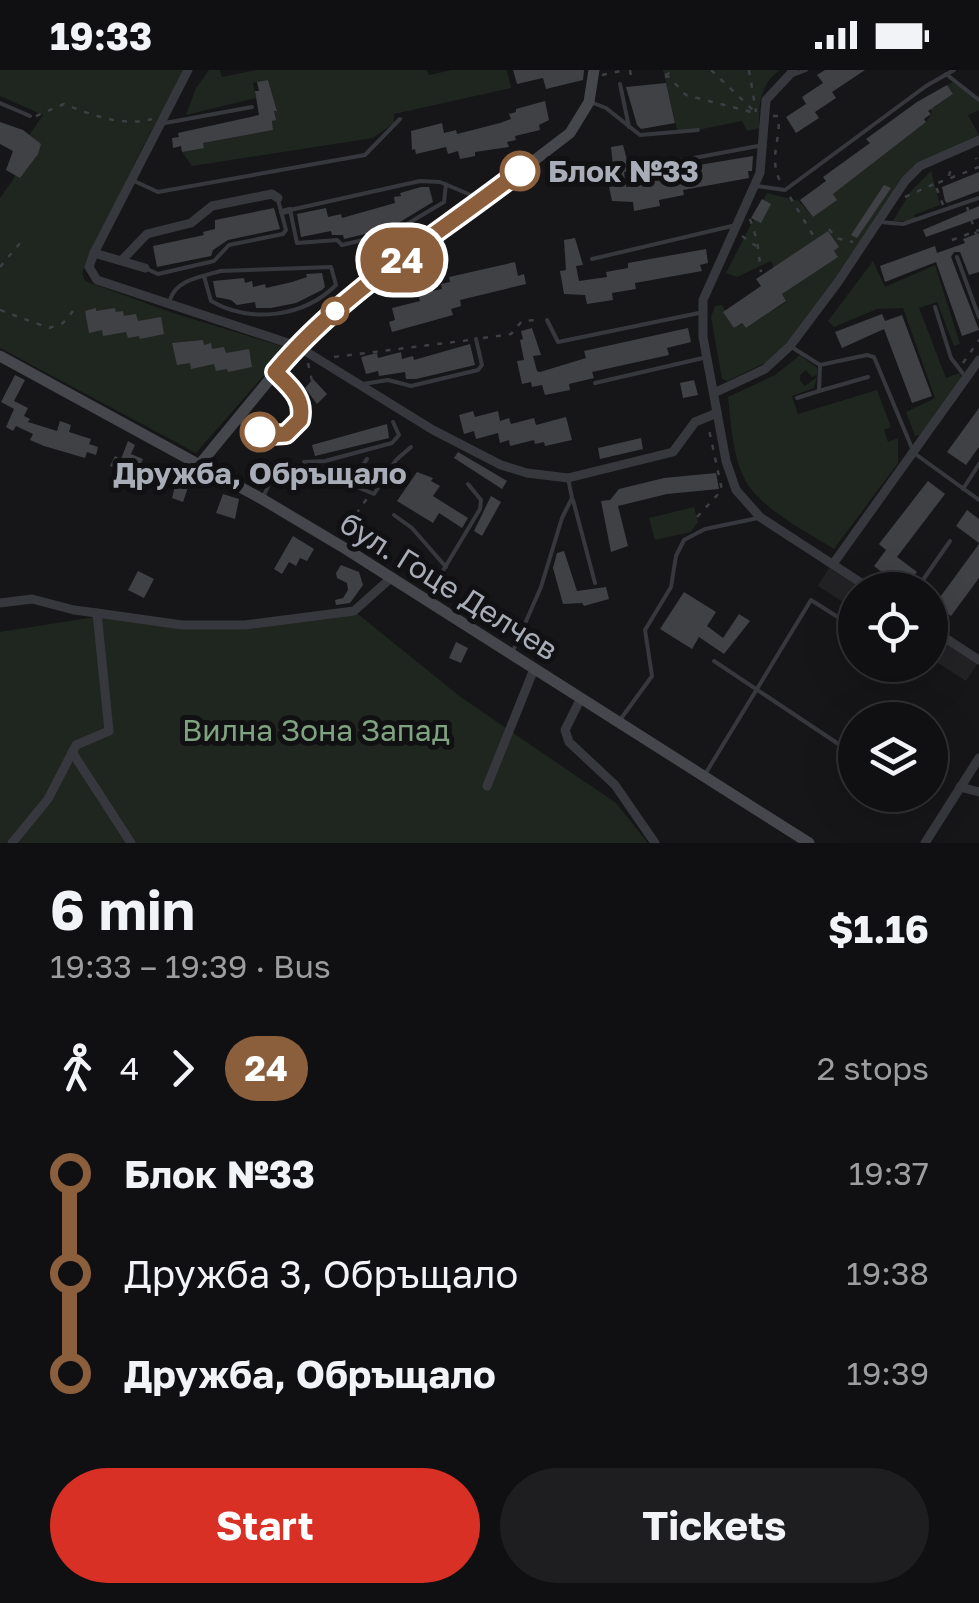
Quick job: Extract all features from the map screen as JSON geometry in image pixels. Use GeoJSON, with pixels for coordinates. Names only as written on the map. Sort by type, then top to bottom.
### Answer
{"type":"FeatureCollection","features":[{"type":"Feature","properties":{"kind":"main road"},"geometry":{"type":"LineString","coordinates":[[200,464],[297,346],[359,292],[562,141],[588,102],[594,73]]}},
{"type":"Feature","properties":{"kind":"main road","name":"бул. Гоце Делчев"},"geometry":{"type":"LineString","coordinates":[[0,356],[200,464],[346,549],[809,843]]}},
{"type":"Feature","properties":{"kind":"street"},"geometry":{"type":"LineString","coordinates":[[188,70],[94,253],[89,267],[97,280],[297,346],[405,414],[501,465],[538,476],[568,478],[674,452],[695,422],[712,415]]}},
{"type":"Feature","properties":{"kind":"street"},"geometry":{"type":"LineString","coordinates":[[794,70],[757,113],[763,146],[756,186],[703,300],[706,357],[714,393],[712,415],[730,477],[748,505],[760,517],[845,572]]}},
{"type":"Feature","properties":{"kind":"street"},"geometry":{"type":"LineString","coordinates":[[714,393],[765,369],[790,346],[920,166],[979,140]]}},
{"type":"Feature","properties":{"kind":"street"},"geometry":{"type":"LineString","coordinates":[[122,260],[147,234],[191,222],[212,206],[272,194],[278,198]]}},
{"type":"Feature","properties":{"kind":"street"},"geometry":{"type":"LineString","coordinates":[[94,253],[145,268]]}},
{"type":"Feature","properties":{"kind":"street"},"geometry":{"type":"LineString","coordinates":[[833,564],[914,453],[962,374],[979,360]]}},
{"type":"Feature","properties":{"kind":"street"},"geometry":{"type":"LineString","coordinates":[[0,603],[32,599],[74,610],[182,625],[245,625],[354,611],[392,577]]}},
{"type":"Feature","properties":{"kind":"street"},"geometry":{"type":"LineString","coordinates":[[12,843],[48,799],[76,745],[109,731],[97,613]]}},
{"type":"Feature","properties":{"kind":"street"},"geometry":{"type":"LineString","coordinates":[[948,640],[979,660]]}},
{"type":"Feature","properties":{"kind":"street"},"geometry":{"type":"LineString","coordinates":[[487,786],[534,669]]}},
{"type":"Feature","properties":{"kind":"street"},"geometry":{"type":"LineString","coordinates":[[580,700],[565,730],[569,742],[615,785],[655,843]]}},
{"type":"Feature","properties":{"kind":"street"},"geometry":{"type":"LineString","coordinates":[[72,752],[131,843]]}},
{"type":"Feature","properties":{"kind":"street"},"geometry":{"type":"LineString","coordinates":[[925,843],[979,758]]}},
{"type":"Feature","properties":{"kind":"street"},"geometry":{"type":"LineString","coordinates":[[960,788],[979,792]]}},
{"type":"Feature","properties":{"kind":"lane"},"geometry":{"type":"LineString","coordinates":[[784,78],[806,70]]}},
{"type":"Feature","properties":{"kind":"lane"},"geometry":{"type":"LineString","coordinates":[[756,186],[776,192],[785,190],[954,70]]}},
{"type":"Feature","properties":{"kind":"lane"},"geometry":{"type":"LineString","coordinates":[[946,74],[979,100]]}},
{"type":"Feature","properties":{"kind":"lane"},"geometry":{"type":"LineString","coordinates":[[620,84],[629,127]]}},
{"type":"Feature","properties":{"kind":"lane"},"geometry":{"type":"LineString","coordinates":[[0,102],[30,116]]}},
{"type":"Feature","properties":{"kind":"lane"},"geometry":{"type":"LineString","coordinates":[[588,102],[606,108],[640,135],[698,130]]}},
{"type":"Feature","properties":{"kind":"lane"},"geometry":{"type":"LineString","coordinates":[[161,122],[252,108]]}},
{"type":"Feature","properties":{"kind":"lane"},"geometry":{"type":"LineString","coordinates":[[132,180],[158,192],[364,155],[400,119]]}},
{"type":"Feature","properties":{"kind":"lane"},"geometry":{"type":"LineString","coordinates":[[667,164],[763,146]]}},
{"type":"Feature","properties":{"kind":"lane"},"geometry":{"type":"LineString","coordinates":[[286,211],[420,181],[446,184],[483,200]]}},
{"type":"Feature","properties":{"kind":"lane"},"geometry":{"type":"LineString","coordinates":[[278,198],[297,243],[337,240],[342,244],[392,233],[408,224],[444,202],[446,184]]}},
{"type":"Feature","properties":{"kind":"lane"},"geometry":{"type":"LineString","coordinates":[[878,222],[903,224],[979,198]]}},
{"type":"Feature","properties":{"kind":"lane"},"geometry":{"type":"LineString","coordinates":[[145,268],[158,274],[214,261],[229,245],[283,234],[286,211]]}},
{"type":"Feature","properties":{"kind":"lane"},"geometry":{"type":"LineString","coordinates":[[592,260],[735,228]]}},
{"type":"Feature","properties":{"kind":"lane"},"geometry":{"type":"LineString","coordinates":[[957,258],[979,317]]}},
{"type":"Feature","properties":{"kind":"lane"},"geometry":{"type":"LineString","coordinates":[[168,304],[175,288],[204,276],[220,271],[330,266],[336,285],[319,302],[272,317],[211,301],[204,276]]}},
{"type":"Feature","properties":{"kind":"lane"},"geometry":{"type":"LineString","coordinates":[[935,307],[962,374]]}},
{"type":"Feature","properties":{"kind":"lane"},"geometry":{"type":"LineString","coordinates":[[547,320],[558,342],[703,312]]}},
{"type":"Feature","properties":{"kind":"lane"},"geometry":{"type":"LineString","coordinates":[[358,384],[388,380],[411,386],[478,370],[482,365],[476,339]]}},
{"type":"Feature","properties":{"kind":"lane"},"geometry":{"type":"LineString","coordinates":[[790,346],[820,364],[866,355],[874,357],[914,453],[979,500]]}},
{"type":"Feature","properties":{"kind":"lane"},"geometry":{"type":"LineString","coordinates":[[596,383],[706,357]]}},
{"type":"Feature","properties":{"kind":"lane"},"geometry":{"type":"LineString","coordinates":[[819,391],[820,364]]}},
{"type":"Feature","properties":{"kind":"lane"},"geometry":{"type":"LineString","coordinates":[[235,420],[269,435],[286,434],[297,427],[302,413],[299,400],[275,372]]}},
{"type":"Feature","properties":{"kind":"lane"},"geometry":{"type":"LineString","coordinates":[[797,398],[868,376]]}},
{"type":"Feature","properties":{"kind":"lane"},"geometry":{"type":"LineString","coordinates":[[393,422],[399,435],[392,443],[326,461],[304,462],[370,495],[411,447]]}},
{"type":"Feature","properties":{"kind":"lane"},"geometry":{"type":"LineString","coordinates":[[343,481],[355,476],[367,459]]}},
{"type":"Feature","properties":{"kind":"lane"},"geometry":{"type":"LineString","coordinates":[[964,489],[979,464]]}},
{"type":"Feature","properties":{"kind":"lane"},"geometry":{"type":"LineString","coordinates":[[262,499],[274,474]]}},
{"type":"Feature","properties":{"kind":"lane"},"geometry":{"type":"LineString","coordinates":[[568,478],[595,583]]}},
{"type":"Feature","properties":{"kind":"lane"},"geometry":{"type":"LineString","coordinates":[[426,599],[480,509],[481,500],[468,484]]}},
{"type":"Feature","properties":{"kind":"lane"},"geometry":{"type":"LineString","coordinates":[[511,654],[541,587],[572,498]]}},
{"type":"Feature","properties":{"kind":"lane"},"geometry":{"type":"LineString","coordinates":[[394,516],[412,528],[446,566]]}},
{"type":"Feature","properties":{"kind":"lane"},"geometry":{"type":"LineString","coordinates":[[617,724],[652,676],[645,630],[671,587],[678,547],[696,532],[760,517]]}},
{"type":"Feature","properties":{"kind":"lane"},"geometry":{"type":"LineString","coordinates":[[928,572],[950,541]]}},
{"type":"Feature","properties":{"kind":"lane"},"geometry":{"type":"LineString","coordinates":[[704,776],[811,600],[838,617]]}},
{"type":"Feature","properties":{"kind":"lane"},"geometry":{"type":"LineString","coordinates":[[714,661],[838,743]]}},
{"type":"Feature","properties":{"kind":"path"},"geometry":{"type":"LineString","coordinates":[[594,73],[628,70],[631,76]]}},
{"type":"Feature","properties":{"kind":"path"},"geometry":{"type":"LineString","coordinates":[[675,70],[665,76],[686,95],[778,116],[780,122],[774,138],[776,172],[813,234]]}},
{"type":"Feature","properties":{"kind":"path"},"geometry":{"type":"LineString","coordinates":[[710,70],[757,113]]}},
{"type":"Feature","properties":{"kind":"path"},"geometry":{"type":"LineString","coordinates":[[749,70],[757,113]]}},
{"type":"Feature","properties":{"kind":"path"},"geometry":{"type":"LineString","coordinates":[[30,116],[64,104],[96,117],[136,124],[156,118],[161,122]]}},
{"type":"Feature","properties":{"kind":"path"},"geometry":{"type":"LineString","coordinates":[[895,196],[907,197],[979,167],[976,158]]}},
{"type":"Feature","properties":{"kind":"path"},"geometry":{"type":"LineString","coordinates":[[950,178],[951,168]]}},
{"type":"Feature","properties":{"kind":"path"},"geometry":{"type":"LineString","coordinates":[[935,184],[943,206]]}},
{"type":"Feature","properties":{"kind":"path"},"geometry":{"type":"LineString","coordinates":[[952,240],[977,232],[965,203]]}},
{"type":"Feature","properties":{"kind":"path"},"geometry":{"type":"LineString","coordinates":[[745,208],[761,272]]}},
{"type":"Feature","properties":{"kind":"path"},"geometry":{"type":"LineString","coordinates":[[735,228],[757,247]]}},
{"type":"Feature","properties":{"kind":"path"},"geometry":{"type":"LineString","coordinates":[[830,229],[836,238],[847,243],[863,243]]}},
{"type":"Feature","properties":{"kind":"path"},"geometry":{"type":"LineString","coordinates":[[0,268],[21,242]]}},
{"type":"Feature","properties":{"kind":"path"},"geometry":{"type":"LineString","coordinates":[[0,310],[49,328],[63,323],[73,312]]}},
{"type":"Feature","properties":{"kind":"path"},"geometry":{"type":"LineString","coordinates":[[318,359],[511,334],[522,322],[547,320]]}},
{"type":"Feature","properties":{"kind":"path"},"geometry":{"type":"LineString","coordinates":[[962,374],[966,355],[979,340]]}},
{"type":"Feature","properties":{"kind":"path"},"geometry":{"type":"LineString","coordinates":[[697,517],[722,490],[712,415]]}},
{"type":"Feature","properties":{"kind":"path"},"geometry":{"type":"LineString","coordinates":[[346,549],[348,527],[370,495]]}},
{"type":"Feature","properties":{"kind":"shaded area"},"geometry":{"type":"Polygon","coordinates":[[[829,568],[838,574],[838,599],[818,586],[829,568]]]}},
{"type":"Feature","properties":{"kind":"shaded area"},"geometry":{"type":"Polygon","coordinates":[[[948,644],[978,663],[966,681],[948,670],[948,644]]]}},
{"type":"Feature","properties":{"kind":"green space"},"geometry":{"type":"Polygon","coordinates":[[[0,70],[184,70],[82,273],[85,281],[288,348],[196,453],[0,348],[0,198],[14,178],[30,134],[43,115],[0,96],[0,70]]]}},
{"type":"Feature","properties":{"kind":"green space"},"geometry":{"type":"Polygon","coordinates":[[[209,70],[220,70],[222,77],[256,70],[427,70],[429,75],[452,70],[507,70],[511,88],[394,114],[394,123],[373,138],[192,166],[182,152],[203,143],[273,130],[277,110],[268,80],[253,83],[256,98],[186,115],[196,88],[209,70]]]}},
{"type":"Feature","properties":{"kind":"green space"},"geometry":{"type":"Polygon","coordinates":[[[663,70],[780,70],[768,81],[762,96],[760,128],[747,131],[742,121],[678,134],[663,70]]]}},
{"type":"Feature","properties":{"kind":"green space"},"geometry":{"type":"Polygon","coordinates":[[[953,82],[979,101],[979,110],[968,115],[979,135],[919,163],[788,344],[767,362],[727,381],[722,379],[711,317],[715,306],[722,305],[734,328],[742,323],[746,328],[786,302],[782,294],[837,257],[834,251],[839,247],[774,268],[771,261],[737,277],[726,273],[767,193],[799,201],[813,217],[836,200],[833,194],[926,122],[932,113],[929,106],[935,107],[953,94],[947,85],[953,82]]]}},
{"type":"Feature","properties":{"kind":"green space"},"geometry":{"type":"Polygon","coordinates":[[[931,171],[940,205],[914,215],[916,221],[893,221],[911,191],[931,171]]]}},
{"type":"Feature","properties":{"kind":"green space"},"geometry":{"type":"Polygon","coordinates":[[[873,261],[885,287],[935,265],[960,344],[954,346],[937,302],[919,308],[946,378],[959,373],[963,379],[922,434],[915,436],[906,412],[935,398],[903,308],[877,309],[834,327],[828,321],[873,261]]]}},
{"type":"Feature","properties":{"kind":"green space"},"geometry":{"type":"Polygon","coordinates":[[[800,355],[817,368],[817,375],[812,377],[806,370],[800,380],[805,386],[817,377],[814,388],[792,396],[798,414],[877,390],[891,427],[884,430],[888,442],[898,438],[898,463],[834,549],[759,498],[745,480],[734,444],[728,397],[775,375],[800,355]]]}},
{"type":"Feature","properties":{"kind":"green space"},"geometry":{"type":"Polygon","coordinates":[[[694,507],[698,522],[691,532],[655,540],[649,518],[694,507]]]}},
{"type":"Feature","properties":{"kind":"green space","name":"Вилна Зона Запад"},"geometry":{"type":"Polygon","coordinates":[[[354,611],[462,698],[616,803],[648,843],[0,843],[0,632],[101,616],[245,625],[354,611]]]}},
{"type":"Feature","properties":{"kind":"building"},"geometry":{"type":"Polygon","coordinates":[[[513,70],[584,70],[583,80],[546,89],[543,78],[517,84],[513,70]]]}},
{"type":"Feature","properties":{"kind":"building"},"geometry":{"type":"Polygon","coordinates":[[[825,70],[865,70],[832,92],[836,98],[815,112],[819,118],[796,133],[786,117],[806,104],[802,97],[823,83],[817,75],[825,70]]]}},
{"type":"Feature","properties":{"kind":"building"},"geometry":{"type":"Polygon","coordinates":[[[268,80],[277,111],[273,130],[203,143],[204,148],[182,152],[181,146],[173,148],[172,138],[179,137],[178,133],[259,115],[257,82],[268,80]]]}},
{"type":"Feature","properties":{"kind":"building"},"geometry":{"type":"Polygon","coordinates":[[[666,83],[675,123],[641,129],[626,87],[666,83]]]}},
{"type":"Feature","properties":{"kind":"building"},"geometry":{"type":"Polygon","coordinates":[[[947,85],[953,94],[928,111],[931,114],[924,119],[926,122],[833,194],[837,200],[813,217],[800,200],[826,181],[823,177],[870,143],[866,139],[947,85]]]}},
{"type":"Feature","properties":{"kind":"building"},"geometry":{"type":"Polygon","coordinates":[[[545,101],[549,120],[539,125],[540,130],[515,136],[516,140],[507,142],[509,147],[475,152],[475,156],[460,159],[458,151],[448,154],[446,147],[416,154],[412,150],[411,131],[442,123],[444,133],[456,130],[457,134],[511,119],[509,114],[516,109],[545,101]]]}},
{"type":"Feature","properties":{"kind":"building"},"geometry":{"type":"Polygon","coordinates":[[[0,122],[23,130],[41,144],[20,178],[6,170],[13,151],[0,144],[0,122]]]}},
{"type":"Feature","properties":{"kind":"building"},"geometry":{"type":"Polygon","coordinates":[[[623,145],[630,171],[624,172],[626,187],[676,175],[675,169],[753,156],[752,171],[748,171],[749,178],[683,190],[684,195],[659,200],[660,206],[634,211],[633,202],[612,201],[607,177],[614,176],[611,147],[623,145]]]}},
{"type":"Feature","properties":{"kind":"building"},"geometry":{"type":"Polygon","coordinates":[[[979,172],[979,191],[945,201],[942,187],[979,172]]]}},
{"type":"Feature","properties":{"kind":"building"},"geometry":{"type":"Polygon","coordinates":[[[884,185],[891,188],[857,238],[851,235],[884,185]]]}},
{"type":"Feature","properties":{"kind":"building"},"geometry":{"type":"Polygon","coordinates":[[[429,187],[433,202],[390,228],[344,239],[331,231],[301,237],[297,214],[326,208],[328,217],[341,214],[342,218],[395,203],[394,197],[401,196],[400,193],[429,187]]]}},
{"type":"Feature","properties":{"kind":"building"},"geometry":{"type":"Polygon","coordinates":[[[762,199],[771,204],[761,223],[751,218],[762,199]]]}},
{"type":"Feature","properties":{"kind":"building"},"geometry":{"type":"Polygon","coordinates":[[[979,206],[979,218],[926,237],[923,230],[979,206]]]}},
{"type":"Feature","properties":{"kind":"building"},"geometry":{"type":"Polygon","coordinates":[[[274,208],[280,229],[228,240],[211,256],[157,267],[153,246],[204,235],[203,232],[215,229],[215,220],[274,208]]]}},
{"type":"Feature","properties":{"kind":"building"},"geometry":{"type":"Polygon","coordinates":[[[828,231],[839,247],[834,251],[838,257],[782,294],[786,301],[746,328],[742,323],[734,328],[723,312],[761,286],[756,279],[828,231]]]}},
{"type":"Feature","properties":{"kind":"building"},"geometry":{"type":"Polygon","coordinates":[[[979,233],[979,272],[969,275],[960,252],[951,257],[979,330],[962,336],[936,262],[885,282],[880,266],[935,246],[937,253],[965,243],[963,239],[979,233]]]}},
{"type":"Feature","properties":{"kind":"building"},"geometry":{"type":"Polygon","coordinates":[[[575,238],[583,265],[576,266],[579,281],[607,277],[606,272],[628,268],[628,263],[706,249],[708,263],[700,265],[702,271],[635,283],[636,289],[612,293],[613,300],[587,304],[585,295],[564,294],[560,271],[566,270],[564,240],[575,238]]]}},
{"type":"Feature","properties":{"kind":"building"},"geometry":{"type":"Polygon","coordinates":[[[515,262],[518,276],[524,274],[526,284],[460,300],[461,306],[451,309],[453,315],[392,332],[392,308],[420,301],[418,294],[442,289],[441,284],[450,282],[449,277],[515,262]]]}},
{"type":"Feature","properties":{"kind":"building"},"geometry":{"type":"Polygon","coordinates":[[[322,273],[322,290],[296,303],[271,308],[256,308],[255,302],[237,305],[216,297],[213,281],[244,278],[245,283],[252,281],[253,287],[265,284],[266,288],[307,277],[306,274],[322,273]]]}},
{"type":"Feature","properties":{"kind":"building"},"geometry":{"type":"Polygon","coordinates":[[[115,308],[116,312],[123,311],[124,316],[136,314],[138,321],[161,317],[164,334],[140,339],[128,338],[126,332],[103,336],[102,330],[89,333],[85,311],[115,308]]]}},
{"type":"Feature","properties":{"kind":"building"},"geometry":{"type":"Polygon","coordinates":[[[882,314],[885,321],[902,315],[932,396],[912,403],[884,329],[842,348],[835,332],[882,314]]]}},
{"type":"Feature","properties":{"kind":"building"},"geometry":{"type":"Polygon","coordinates":[[[532,328],[541,355],[533,356],[540,372],[586,358],[584,351],[688,328],[691,342],[667,348],[669,355],[592,372],[594,378],[569,384],[570,390],[545,395],[542,385],[522,384],[517,361],[524,360],[521,331],[532,328]]]}},
{"type":"Feature","properties":{"kind":"building"},"geometry":{"type":"Polygon","coordinates":[[[203,340],[204,345],[211,343],[212,349],[224,347],[226,353],[249,349],[252,367],[228,372],[216,371],[214,364],[191,369],[190,363],[177,365],[172,343],[203,340]]]}},
{"type":"Feature","properties":{"kind":"building"},"geometry":{"type":"Polygon","coordinates":[[[470,344],[475,365],[416,379],[406,379],[405,372],[366,374],[361,357],[377,353],[378,358],[401,352],[402,359],[413,356],[414,360],[470,344]]]}},
{"type":"Feature","properties":{"kind":"building"},"geometry":{"type":"Polygon","coordinates":[[[15,375],[25,380],[14,401],[28,408],[24,416],[30,419],[28,422],[57,431],[60,421],[71,425],[69,432],[91,439],[89,444],[98,447],[96,455],[87,452],[85,458],[44,446],[30,440],[33,434],[16,426],[13,431],[6,427],[14,409],[1,402],[15,375]]]}},
{"type":"Feature","properties":{"kind":"building"},"geometry":{"type":"Polygon","coordinates":[[[313,379],[327,394],[317,404],[305,388],[313,379]]]}},
{"type":"Feature","properties":{"kind":"building"},"geometry":{"type":"Polygon","coordinates":[[[694,380],[698,395],[683,398],[680,383],[694,380]]]}},
{"type":"Feature","properties":{"kind":"building"},"geometry":{"type":"Polygon","coordinates":[[[979,408],[979,447],[966,465],[947,452],[979,408]]]}},
{"type":"Feature","properties":{"kind":"building"},"geometry":{"type":"Polygon","coordinates":[[[473,411],[475,417],[498,411],[500,421],[509,418],[511,424],[534,418],[536,425],[566,417],[572,440],[545,446],[544,442],[535,444],[534,440],[510,446],[509,440],[500,443],[498,433],[476,439],[474,431],[464,434],[459,415],[473,411]]]}},
{"type":"Feature","properties":{"kind":"building"},"geometry":{"type":"Polygon","coordinates":[[[387,424],[389,438],[315,456],[312,445],[387,424]]]}},
{"type":"Feature","properties":{"kind":"building"},"geometry":{"type":"Polygon","coordinates":[[[641,438],[643,449],[600,459],[598,448],[641,438]]]}},
{"type":"Feature","properties":{"kind":"building"},"geometry":{"type":"Polygon","coordinates":[[[128,441],[135,445],[131,454],[143,459],[135,477],[110,466],[115,456],[121,459],[128,441]]]}},
{"type":"Feature","properties":{"kind":"building"},"geometry":{"type":"Polygon","coordinates":[[[458,452],[507,481],[502,489],[454,458],[458,452]]]}},
{"type":"Feature","properties":{"kind":"building"},"geometry":{"type":"Polygon","coordinates":[[[174,470],[192,476],[183,502],[172,498],[175,486],[169,484],[174,470]]]}},
{"type":"Feature","properties":{"kind":"building"},"geometry":{"type":"Polygon","coordinates":[[[417,472],[433,478],[431,481],[440,486],[433,496],[468,518],[462,528],[439,513],[433,523],[397,501],[417,472]]]}},
{"type":"Feature","properties":{"kind":"building"},"geometry":{"type":"Polygon","coordinates":[[[716,473],[719,489],[667,494],[618,506],[628,546],[611,552],[601,501],[610,500],[619,489],[664,478],[716,473]]]}},
{"type":"Feature","properties":{"kind":"building"},"geometry":{"type":"Polygon","coordinates":[[[928,481],[945,494],[897,557],[917,572],[882,572],[874,566],[886,550],[879,544],[928,481]]]}},
{"type":"Feature","properties":{"kind":"building"},"geometry":{"type":"Polygon","coordinates":[[[223,494],[239,499],[235,519],[216,513],[223,494]]]}},
{"type":"Feature","properties":{"kind":"building"},"geometry":{"type":"Polygon","coordinates":[[[491,496],[501,502],[482,536],[474,531],[491,496]]]}},
{"type":"Feature","properties":{"kind":"building"},"geometry":{"type":"Polygon","coordinates":[[[967,510],[979,519],[979,543],[956,526],[967,510]]]}},
{"type":"Feature","properties":{"kind":"building"},"geometry":{"type":"Polygon","coordinates":[[[293,536],[314,549],[307,561],[300,558],[296,566],[289,562],[282,574],[274,569],[293,536]]]}},
{"type":"Feature","properties":{"kind":"building"},"geometry":{"type":"Polygon","coordinates":[[[979,544],[979,578],[951,616],[948,586],[979,544]]]}},
{"type":"Feature","properties":{"kind":"building"},"geometry":{"type":"Polygon","coordinates":[[[564,551],[577,591],[606,587],[609,599],[584,606],[563,604],[553,568],[557,553],[564,551]]]}},
{"type":"Feature","properties":{"kind":"building"},"geometry":{"type":"Polygon","coordinates":[[[341,565],[359,572],[363,585],[350,603],[336,605],[335,600],[343,598],[348,590],[347,583],[337,578],[341,565]]]}},
{"type":"Feature","properties":{"kind":"building"},"geometry":{"type":"Polygon","coordinates":[[[138,571],[154,579],[144,598],[128,590],[138,571]]]}},
{"type":"Feature","properties":{"kind":"building"},"geometry":{"type":"Polygon","coordinates":[[[684,592],[716,612],[707,626],[723,638],[739,614],[750,621],[724,654],[699,637],[692,649],[660,629],[684,592]]]}},
{"type":"Feature","properties":{"kind":"building"},"geometry":{"type":"Polygon","coordinates":[[[456,642],[468,648],[461,663],[449,658],[456,642]]]}},
{"type":"Feature","properties":{"kind":"bus line","name":"24"},"geometry":{"type":"LineString","coordinates":[[260,432],[278,436],[297,427],[302,407],[295,392],[275,372],[297,346],[359,292],[520,171]]}},
{"type":"Feature","properties":{"kind":"place","name":"Блок №33"},"geometry":{"type":"Point","coordinates":[520,171]}},
{"type":"Feature","properties":{"kind":"place","name":"Дружба, Обръщало"},"geometry":{"type":"Point","coordinates":[260,432]}}]}
